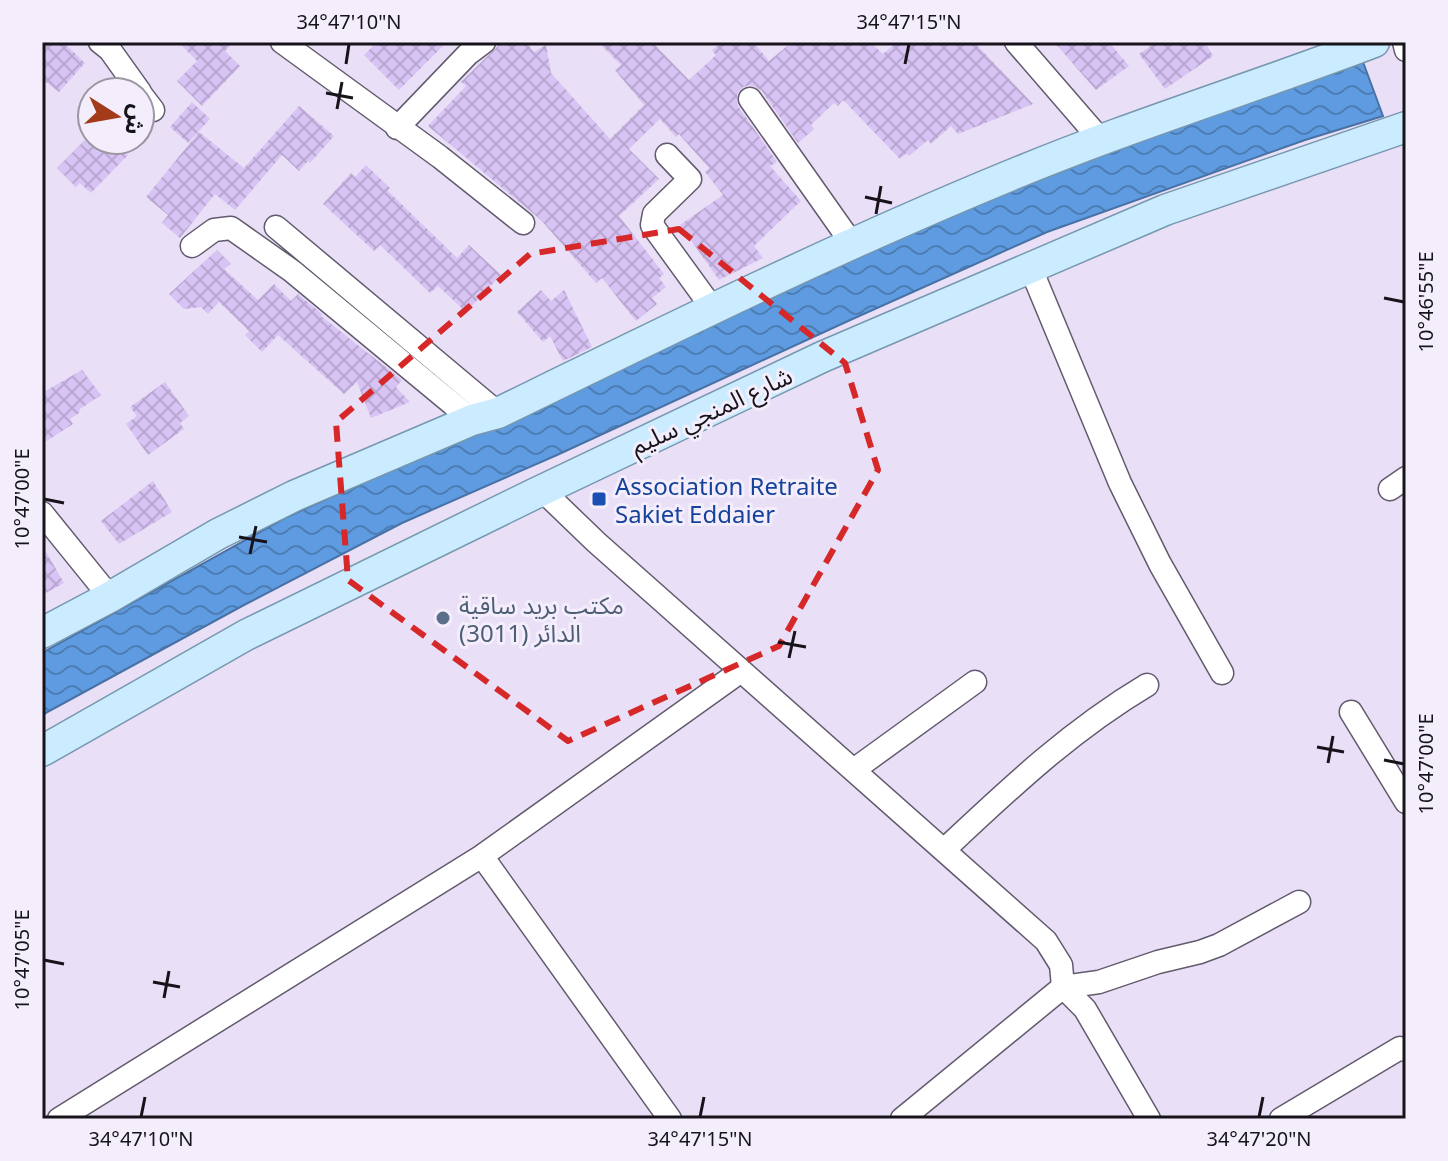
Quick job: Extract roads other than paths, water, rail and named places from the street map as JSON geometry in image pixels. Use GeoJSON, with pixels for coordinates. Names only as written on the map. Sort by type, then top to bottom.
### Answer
{"type":"FeatureCollection","features":[{"type":"Feature","properties":{"kind":"main road"},"geometry":{"type":"LineString","coordinates":[[42,633],[218,534],[294,496],[485,417],[713,309],[1006,177],[1100,139],[1374,42]]}},
{"type":"Feature","properties":{"kind":"main road","name":"شارع المنجي سليم"},"geometry":{"type":"LineString","coordinates":[[42,751],[246,635],[822,357],[1165,210],[1406,127]]}},
{"type":"Feature","properties":{"kind":"street"},"geometry":{"type":"LineString","coordinates":[[100,42],[110,50],[128,76]]}},
{"type":"Feature","properties":{"kind":"street"},"geometry":{"type":"LineString","coordinates":[[282,42],[440,157],[523,223]]}},
{"type":"Feature","properties":{"kind":"street"},"geometry":{"type":"LineString","coordinates":[[397,128],[468,54],[484,42]]}},
{"type":"Feature","properties":{"kind":"street"},"geometry":{"type":"LineString","coordinates":[[1016,42],[1100,139]]}},
{"type":"Feature","properties":{"kind":"street"},"geometry":{"type":"LineString","coordinates":[[1404,42],[1406,50]]}},
{"type":"Feature","properties":{"kind":"street"},"geometry":{"type":"LineString","coordinates":[[750,99],[853,245]]}},
{"type":"Feature","properties":{"kind":"street"},"geometry":{"type":"LineString","coordinates":[[667,155],[690,179],[654,214],[652,225],[713,309]]}},
{"type":"Feature","properties":{"kind":"street"},"geometry":{"type":"LineString","coordinates":[[276,227],[485,417]]}},
{"type":"Feature","properties":{"kind":"street"},"geometry":{"type":"LineString","coordinates":[[192,246],[214,230],[231,228],[485,417]]}},
{"type":"Feature","properties":{"kind":"street"},"geometry":{"type":"LineString","coordinates":[[1031,269],[1120,483],[1160,564],[1222,673]]}},
{"type":"Feature","properties":{"kind":"street"},"geometry":{"type":"LineString","coordinates":[[542,490],[596,542],[1046,941],[1061,965],[1063,987],[1085,1009],[1149,1119]]}},
{"type":"Feature","properties":{"kind":"street"},"geometry":{"type":"LineString","coordinates":[[42,513],[110,597]]}},
{"type":"Feature","properties":{"kind":"street"},"geometry":{"type":"LineString","coordinates":[[59,1119],[482,856],[741,671]]}},
{"type":"Feature","properties":{"kind":"street"},"geometry":{"type":"LineString","coordinates":[[855,769],[975,682]]}},
{"type":"Feature","properties":{"kind":"street"},"geometry":{"type":"LineString","coordinates":[[945,849],[1067,737],[1147,685]]}},
{"type":"Feature","properties":{"kind":"street"},"geometry":{"type":"LineString","coordinates":[[1351,712],[1406,802]]}},
{"type":"Feature","properties":{"kind":"street"},"geometry":{"type":"LineString","coordinates":[[482,856],[670,1119]]}},
{"type":"Feature","properties":{"kind":"street"},"geometry":{"type":"LineString","coordinates":[[902,1119],[1063,987],[1099,982],[1200,952],[1299,902]]}},
{"type":"Feature","properties":{"kind":"street"},"geometry":{"type":"LineString","coordinates":[[1281,1119],[1400,1048],[1406,1050]]}},
{"type":"Feature","properties":{"kind":"water"},"geometry":{"type":"Polygon","coordinates":[[[1363,62],[1383,116],[1305,140],[1047,232],[402,523],[42,715],[42,653],[287,517],[1024,182],[1363,62]]]}},
{"type":"Feature","properties":{"kind":"place","name":"Association Retraite Sakiet Eddaier"},"geometry":{"type":"Point","coordinates":[599,499]}},
{"type":"Feature","properties":{"kind":"place","name":"مكتب بريد ساقية الدائر (3011)"},"geometry":{"type":"Point","coordinates":[443,618]}}]}
